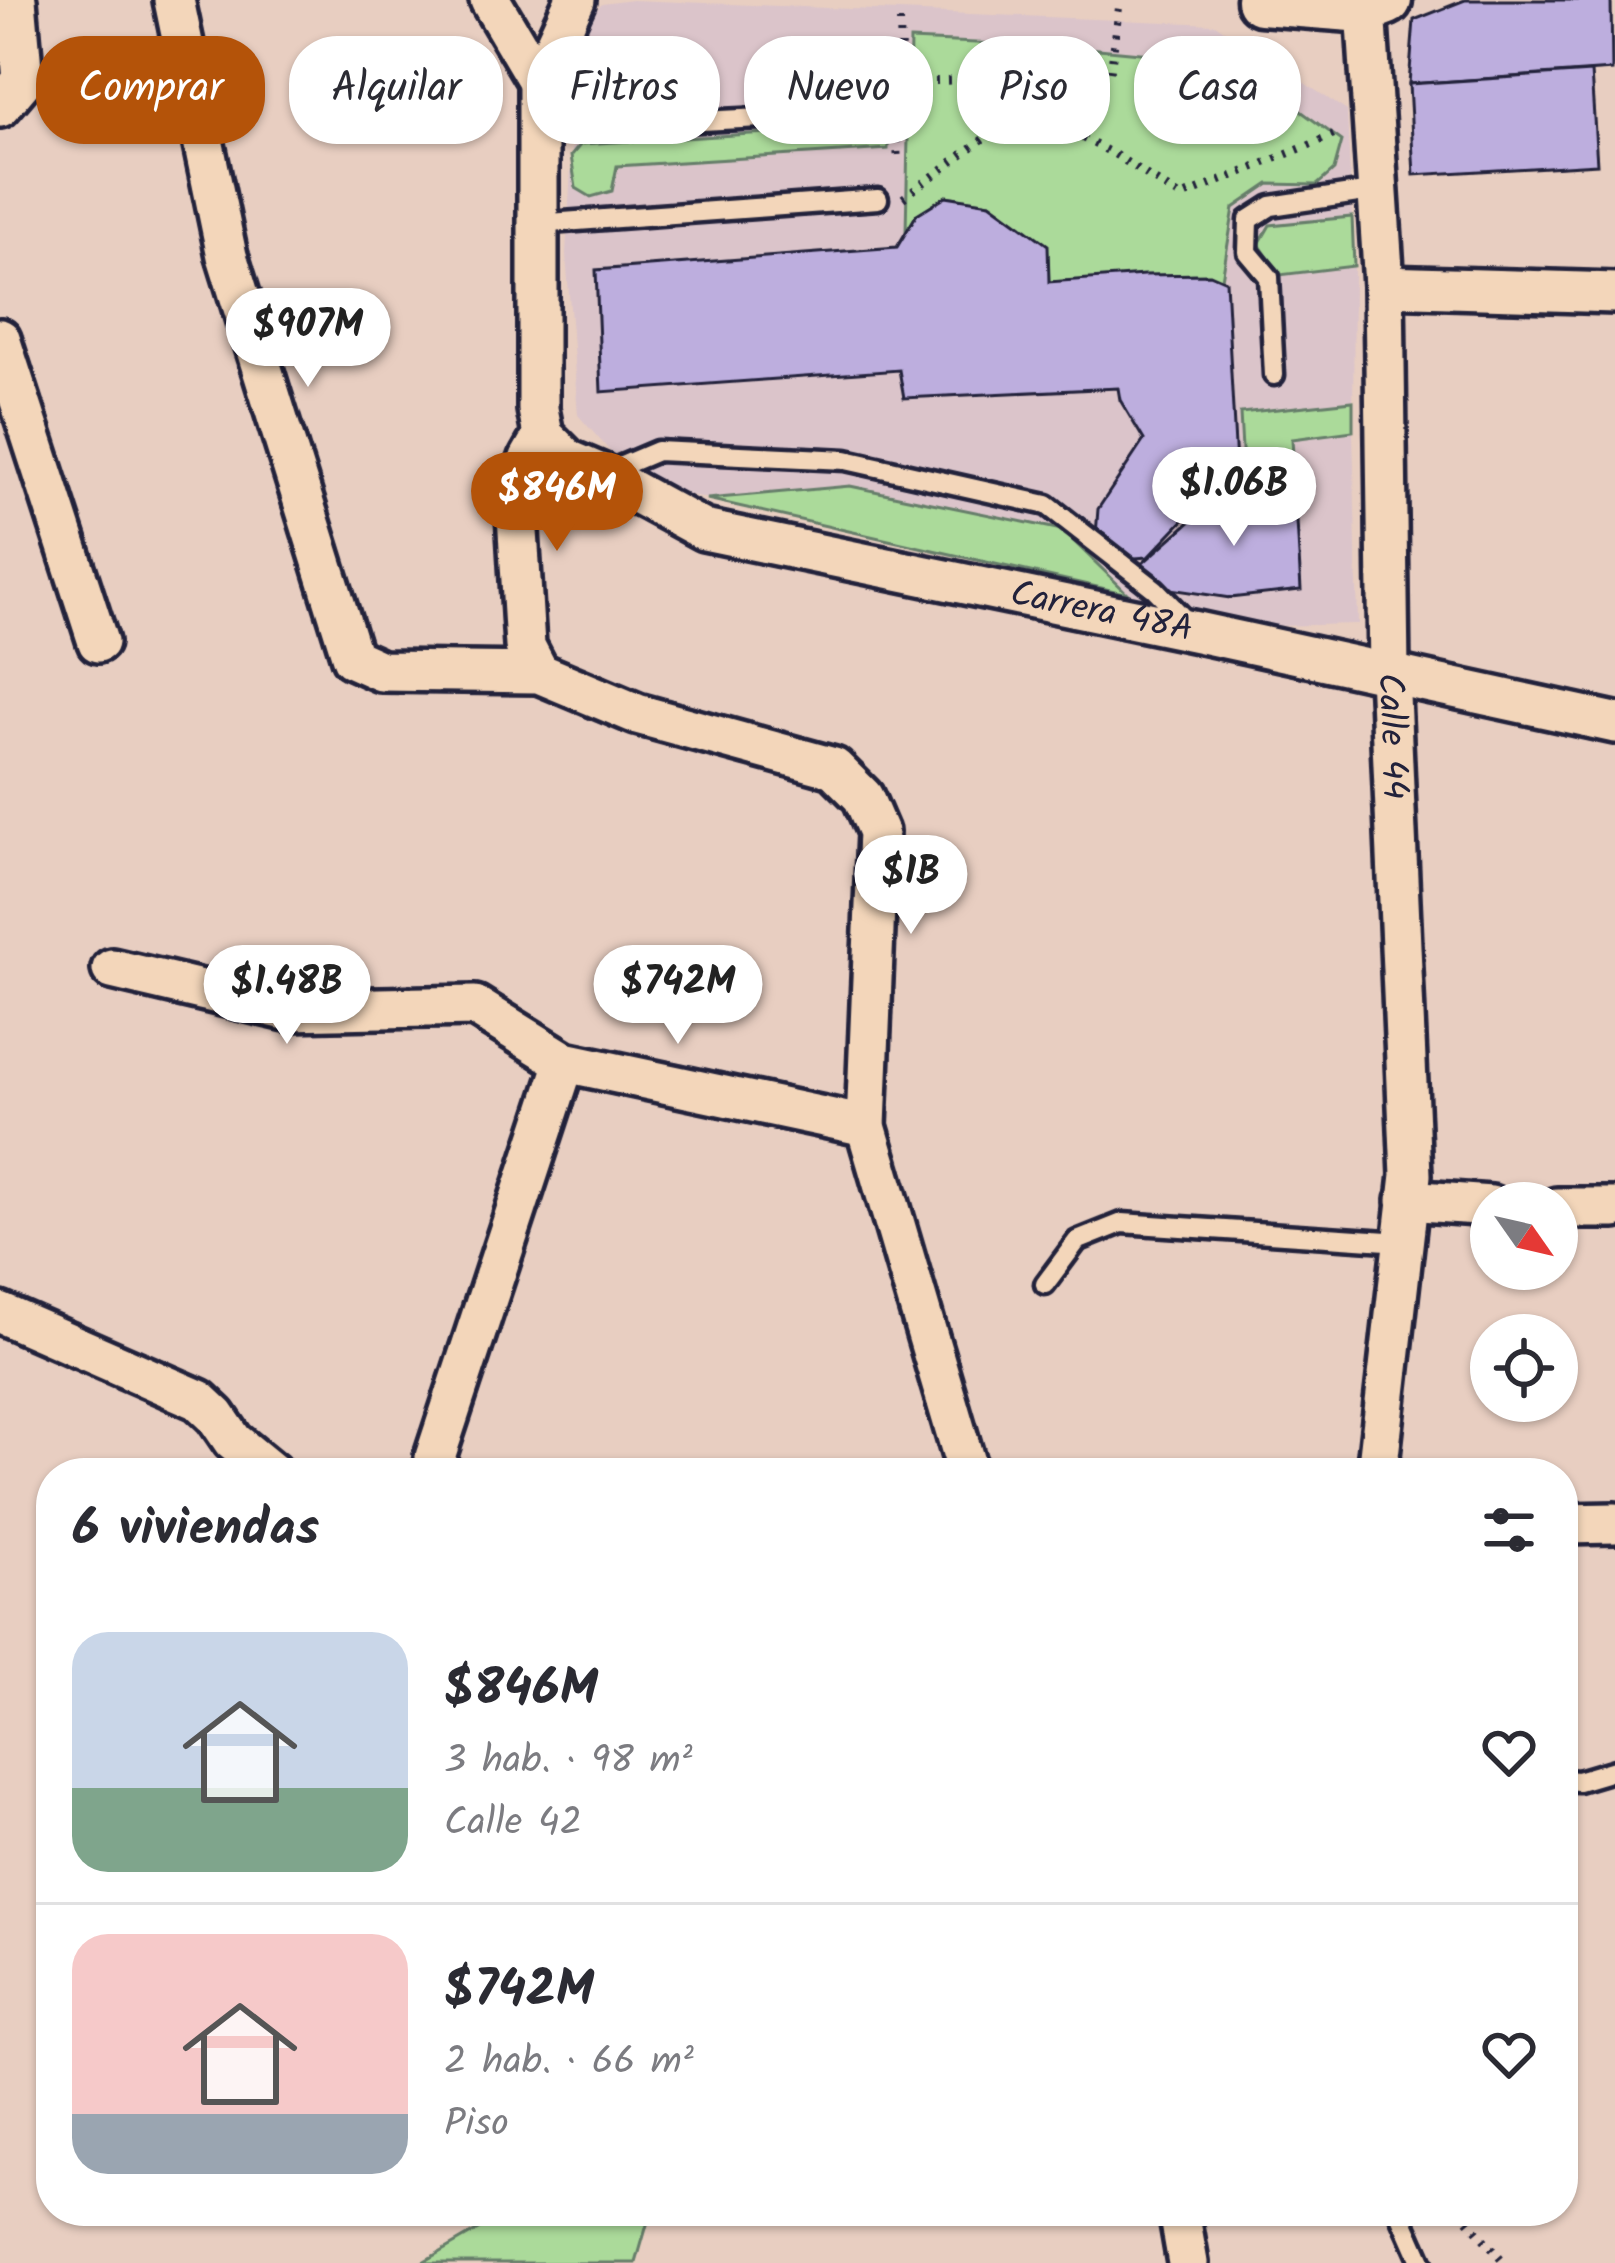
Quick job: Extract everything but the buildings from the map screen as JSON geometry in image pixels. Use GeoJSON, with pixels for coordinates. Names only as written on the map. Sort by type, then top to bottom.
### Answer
{"type":"FeatureCollection","features":[{"type":"Feature","properties":{"kind":"street"},"geometry":{"type":"LineString","coordinates":[[0,107],[22,80],[16,0]]}},
{"type":"Feature","properties":{"kind":"street"},"geometry":{"type":"LineString","coordinates":[[174,0],[226,256],[352,658],[381,671],[539,674],[638,714],[834,768],[863,797],[878,832],[866,1126],[964,1458]]}},
{"type":"Feature","properties":{"kind":"street"},"geometry":{"type":"LineString","coordinates":[[490,0],[527,62]]}},
{"type":"Feature","properties":{"kind":"street"},"geometry":{"type":"LineString","coordinates":[[559,36],[575,0]]}},
{"type":"Feature","properties":{"kind":"street"},"geometry":{"type":"LineString","coordinates":[[1261,0],[1373,3]]}},
{"type":"Feature","properties":{"kind":"street","name":"Calle 44"},"geometry":{"type":"LineString","coordinates":[[1373,3],[1384,286],[1389,673],[1411,1175],[1379,1458]]}},
{"type":"Feature","properties":{"kind":"street"},"geometry":{"type":"LineString","coordinates":[[539,144],[538,409],[543,435],[516,498],[525,646],[539,674]]}},
{"type":"Feature","properties":{"kind":"street"},"geometry":{"type":"LineString","coordinates":[[1384,286],[1615,293]]}},
{"type":"Feature","properties":{"kind":"street"},"geometry":{"type":"LineString","coordinates":[[0,339],[98,642]]}},
{"type":"Feature","properties":{"kind":"street","name":"Carrera 48A"},"geometry":{"type":"LineString","coordinates":[[543,435],[568,460],[704,530],[1615,723]]}},
{"type":"Feature","properties":{"kind":"street"},"geometry":{"type":"LineString","coordinates":[[112,969],[286,1010],[475,1006],[566,1061],[866,1126]]}},
{"type":"Feature","properties":{"kind":"street"},"geometry":{"type":"LineString","coordinates":[[435,1458],[566,1061]]}},
{"type":"Feature","properties":{"kind":"street"},"geometry":{"type":"LineString","coordinates":[[1407,1200],[1470,1204]]}},
{"type":"Feature","properties":{"kind":"street"},"geometry":{"type":"LineString","coordinates":[[1578,1208],[1615,1208]]}},
{"type":"Feature","properties":{"kind":"street"},"geometry":{"type":"LineString","coordinates":[[0,1313],[199,1400],[254,1458]]}},
{"type":"Feature","properties":{"kind":"street"},"geometry":{"type":"LineString","coordinates":[[1578,1524],[1615,1523]]}},
{"type":"Feature","properties":{"kind":"street"},"geometry":{"type":"LineString","coordinates":[[1182,2226],[1188,2263]]}},
{"type":"Feature","properties":{"kind":"lane"},"geometry":{"type":"LineString","coordinates":[[1274,375],[1269,277],[1248,252],[1249,220],[1271,206],[1378,190]]}},
{"type":"Feature","properties":{"kind":"lane"},"geometry":{"type":"LineString","coordinates":[[536,224],[878,199]]}},
{"type":"Feature","properties":{"kind":"lane"},"geometry":{"type":"LineString","coordinates":[[601,474],[657,451],[846,460],[1047,506],[1155,589],[1197,632]]}},
{"type":"Feature","properties":{"kind":"lane"},"geometry":{"type":"LineString","coordinates":[[1045,1284],[1077,1241],[1122,1223],[1402,1242]]}},
{"type":"Feature","properties":{"kind":"lane"},"geometry":{"type":"LineString","coordinates":[[1578,1781],[1615,1770]]}},
{"type":"Feature","properties":{"kind":"lane"},"geometry":{"type":"LineString","coordinates":[[1405,2226],[1421,2263]]}},
{"type":"Feature","properties":{"kind":"path"},"geometry":{"type":"LineString","coordinates":[[933,81],[1110,76],[1120,0]]}},
{"type":"Feature","properties":{"kind":"path"},"geometry":{"type":"LineString","coordinates":[[900,21],[900,36]]}},
{"type":"Feature","properties":{"kind":"path"},"geometry":{"type":"LineString","coordinates":[[900,200],[1024,109],[1114,154],[1181,197],[1319,139],[1375,122]]}},
{"type":"Feature","properties":{"kind":"path"},"geometry":{"type":"LineString","coordinates":[[897,144],[898,163]]}},
{"type":"Feature","properties":{"kind":"path"},"geometry":{"type":"LineString","coordinates":[[1473,2226],[1504,2263]]}},
{"type":"Feature","properties":{"kind":"shaded area"},"geometry":{"type":"Polygon","coordinates":[[[632,0],[1215,24],[1233,36],[1134,36],[1134,144],[1301,144],[1301,81],[1347,111],[1354,266],[1358,624],[1271,626],[638,483],[578,415],[566,254],[572,144],[720,144],[720,36],[579,36],[579,29],[602,4],[632,0]]]}},
{"type":"Feature","properties":{"kind":"green space"},"geometry":{"type":"Polygon","coordinates":[[[933,41],[957,42],[957,144],[1110,144],[1110,50],[1134,52],[1134,144],[1301,144],[1301,111],[1342,141],[1334,170],[1317,185],[1269,184],[1234,208],[1222,279],[1195,274],[1049,282],[1047,245],[990,203],[946,196],[917,214],[906,233],[908,144],[933,144],[933,41]]]}},
{"type":"Feature","properties":{"kind":"green space"},"geometry":{"type":"Polygon","coordinates":[[[744,134],[744,144],[888,144],[888,149],[617,166],[612,191],[591,197],[576,188],[571,156],[581,144],[720,144],[720,136],[744,134]]]}},
{"type":"Feature","properties":{"kind":"green space"},"geometry":{"type":"Polygon","coordinates":[[[1352,217],[1354,266],[1280,275],[1259,244],[1270,225],[1352,217]]]}},
{"type":"Feature","properties":{"kind":"green space"},"geometry":{"type":"Polygon","coordinates":[[[1353,401],[1353,431],[1292,439],[1295,487],[1218,497],[1243,467],[1240,413],[1353,401]]]}},
{"type":"Feature","properties":{"kind":"green space"},"geometry":{"type":"Polygon","coordinates":[[[850,486],[1062,530],[1128,594],[707,499],[850,486]]]}},
{"type":"Feature","properties":{"kind":"green space"},"geometry":{"type":"Polygon","coordinates":[[[485,2226],[647,2226],[636,2263],[421,2263],[485,2226]]]}}]}
